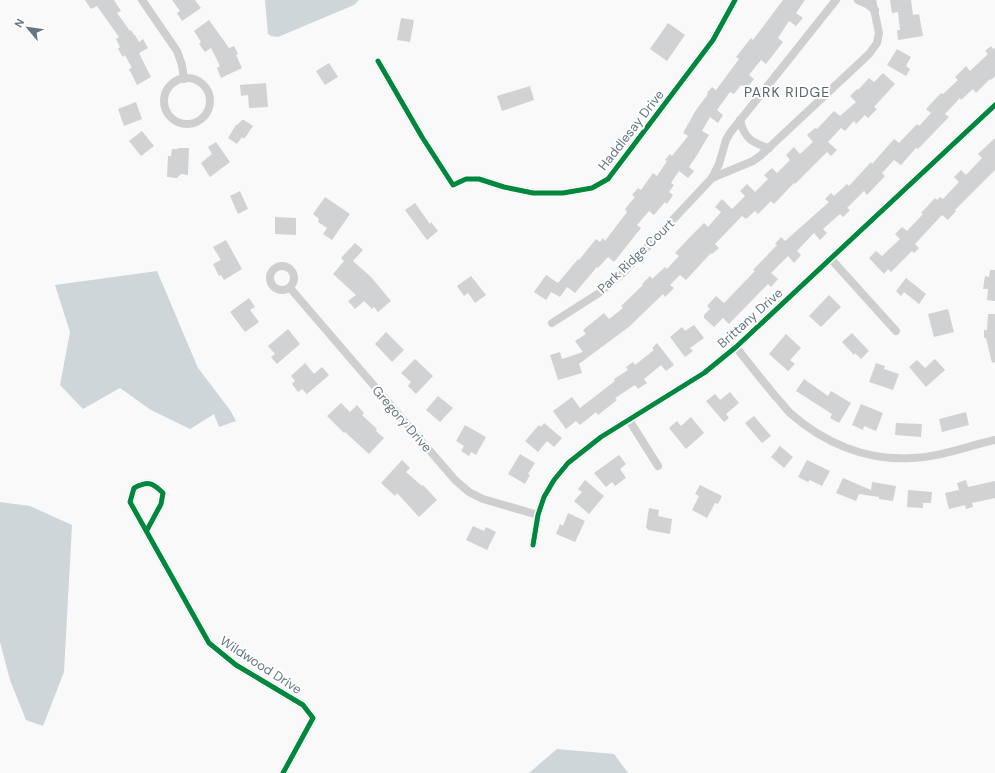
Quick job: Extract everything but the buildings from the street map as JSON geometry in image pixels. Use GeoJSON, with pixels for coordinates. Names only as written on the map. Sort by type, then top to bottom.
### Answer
{"type":"FeatureCollection","features":[{"type":"Feature","properties":{"kind":"street"},"geometry":{"type":"LineString","coordinates":[[142,0],[177,51],[182,65],[184,79]]}},
{"type":"Feature","properties":{"kind":"street","name":"Haddlesay Drive"},"geometry":{"type":"LineString","coordinates":[[378,61],[422,137],[453,185],[466,180],[479,179],[504,187],[532,193],[563,193],[592,188],[608,179],[713,40],[735,0]]}},
{"type":"Feature","properties":{"kind":"street","name":"Park Ridge Court"},"geometry":{"type":"LineString","coordinates":[[552,323],[599,293],[623,273],[712,178],[719,164],[726,140],[730,133],[836,0]]}},
{"type":"Feature","properties":{"kind":"street"},"geometry":{"type":"LineString","coordinates":[[858,0],[875,10]]}},
{"type":"Feature","properties":{"kind":"street","name":"Park Ridge Court"},"geometry":{"type":"LineString","coordinates":[[712,178],[752,161],[769,148],[869,54],[877,43],[879,33],[872,0]]}},
{"type":"Feature","properties":{"kind":"street"},"geometry":{"type":"LineString","coordinates":[[184,79],[192,79],[205,87],[210,101],[209,108],[205,115],[192,124],[178,122],[167,113],[164,106],[166,91],[177,81],[184,79]]}},
{"type":"Feature","properties":{"kind":"street","name":"Brittany Drive"},"geometry":{"type":"LineString","coordinates":[[533,545],[538,515],[544,497],[554,480],[568,463],[601,437],[704,373],[736,347],[995,105]]}},
{"type":"Feature","properties":{"kind":"street"},"geometry":{"type":"LineString","coordinates":[[740,120],[742,129],[753,142],[769,148]]}},
{"type":"Feature","properties":{"kind":"street"},"geometry":{"type":"LineString","coordinates":[[830,259],[896,331]]}},
{"type":"Feature","properties":{"kind":"street","name":"Gregory Drive"},"geometry":{"type":"LineString","coordinates":[[290,288],[454,480],[469,492],[483,499],[538,515]]}},
{"type":"Feature","properties":{"kind":"street"},"geometry":{"type":"LineString","coordinates":[[736,347],[790,412],[811,429],[830,440],[863,454],[887,458],[913,458],[942,453],[995,440]]}},
{"type":"Feature","properties":{"kind":"street"},"geometry":{"type":"LineString","coordinates":[[629,420],[658,466]]}},
{"type":"Feature","properties":{"kind":"street","name":"Wildwood Drive"},"geometry":{"type":"LineString","coordinates":[[147,530],[161,504],[163,493],[155,485],[145,483],[134,488],[130,502],[209,643],[236,665],[303,705],[313,718],[283,773]]}},
{"type":"Feature","properties":{"kind":"shaded area"},"geometry":{"type":"Polygon","coordinates":[[[265,0],[359,0],[354,5],[278,37],[268,34],[265,0]]]}},
{"type":"Feature","properties":{"kind":"shaded area"},"geometry":{"type":"Polygon","coordinates":[[[157,271],[198,368],[230,410],[236,421],[219,427],[214,414],[190,429],[151,410],[120,388],[83,409],[60,385],[70,332],[55,285],[157,271]]]}},
{"type":"Feature","properties":{"kind":"shaded area"},"geometry":{"type":"Polygon","coordinates":[[[0,502],[30,506],[72,525],[64,672],[43,726],[26,720],[10,680],[0,642],[0,502]]]}},
{"type":"Feature","properties":{"kind":"shaded area"},"geometry":{"type":"Polygon","coordinates":[[[557,749],[614,754],[628,773],[529,773],[557,749]]]}},
{"type":"Feature","properties":{"kind":"cycle path"},"geometry":{"type":"LineString","coordinates":[[378,61],[422,137],[453,185],[466,179],[479,179],[504,187],[533,193],[563,193],[592,188],[608,179],[713,40],[735,0]]}},
{"type":"Feature","properties":{"kind":"cycle path"},"geometry":{"type":"LineString","coordinates":[[533,545],[538,515],[544,497],[554,480],[568,463],[601,437],[704,373],[736,347],[995,105]]}},
{"type":"Feature","properties":{"kind":"cycle path"},"geometry":{"type":"LineString","coordinates":[[147,530],[161,504],[163,493],[153,485],[143,484],[134,488],[130,502],[209,643],[236,665],[303,705],[313,718],[283,773]]}},
{"type":"Feature","properties":{"kind":"district","name":"PARK RIDGE"},"geometry":{"type":"Point","coordinates":[787,92]}}]}
